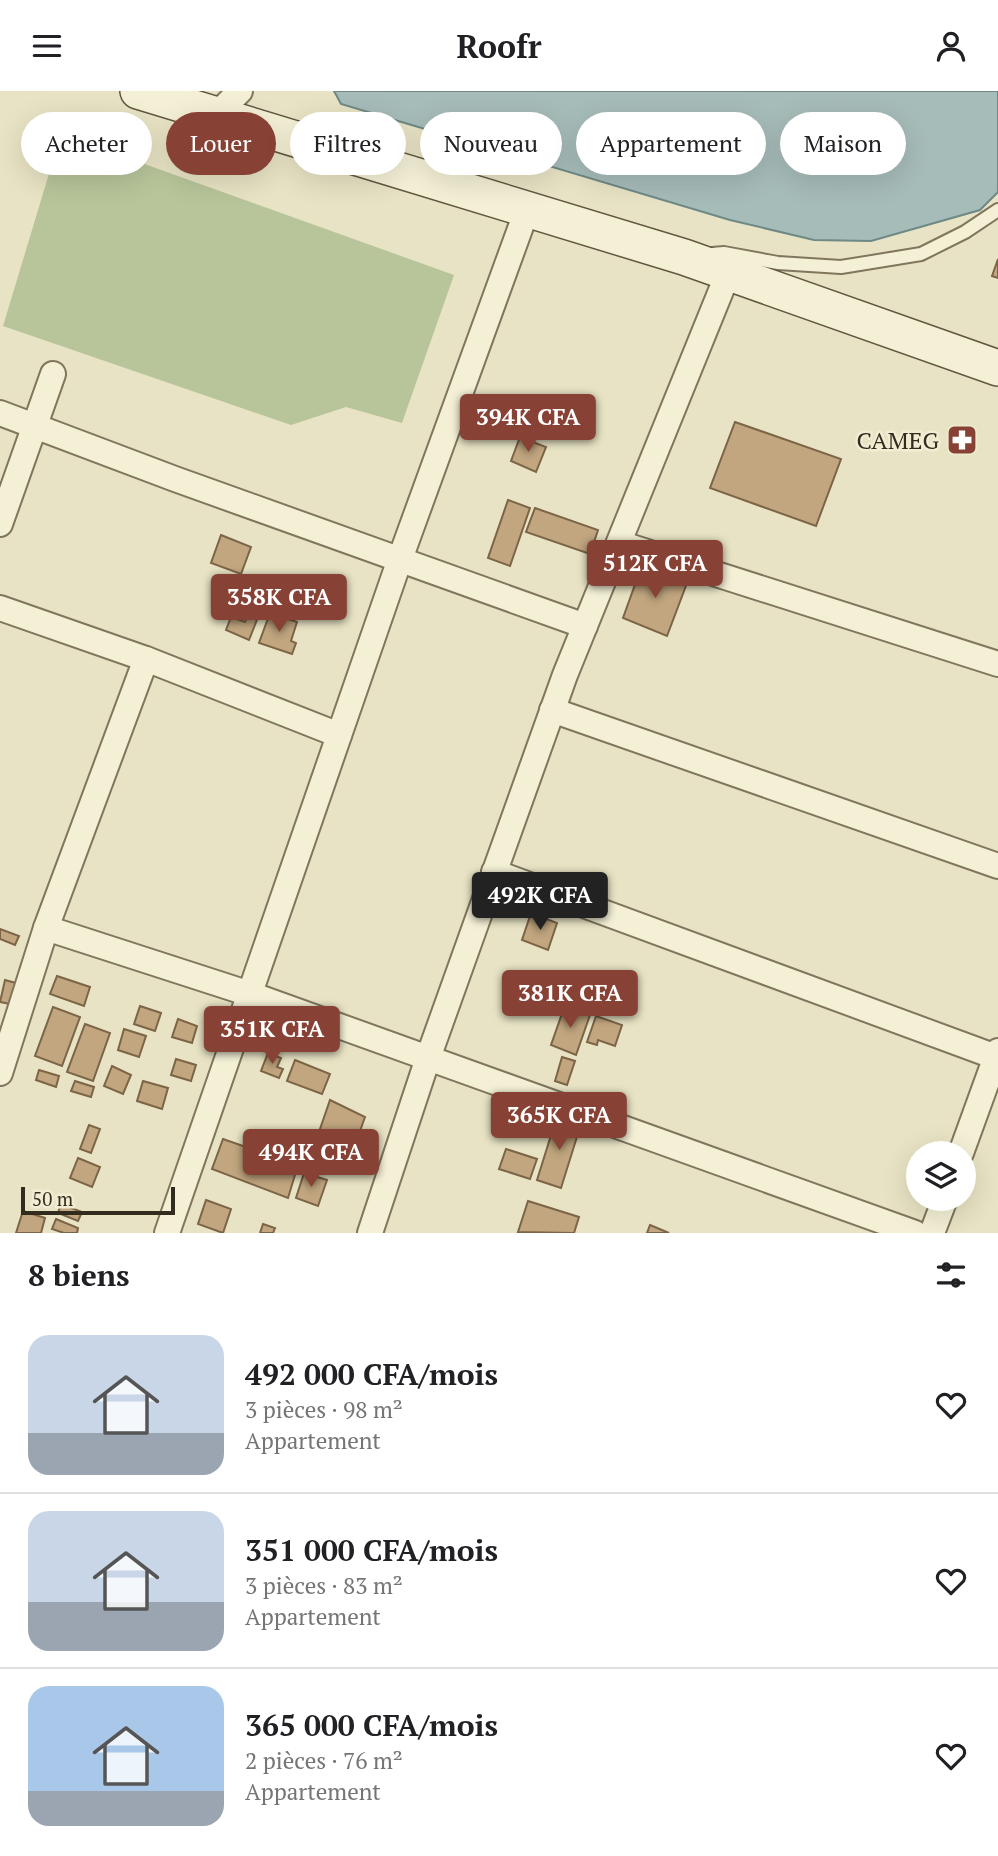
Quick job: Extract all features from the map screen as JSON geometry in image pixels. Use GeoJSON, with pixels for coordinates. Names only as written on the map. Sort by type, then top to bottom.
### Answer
{"type":"FeatureCollection","features":[{"type":"Feature","properties":{"kind":"street"},"geometry":{"type":"LineString","coordinates":[[138,91],[228,103],[528,207],[729,271],[998,368]]}},
{"type":"Feature","properties":{"kind":"street"},"geometry":{"type":"LineString","coordinates":[[167,1233],[400,559],[528,207]]}},
{"type":"Feature","properties":{"kind":"street"},"geometry":{"type":"LineString","coordinates":[[372,1233],[428,1058],[552,710],[729,271]]}},
{"type":"Feature","properties":{"kind":"street"},"geometry":{"type":"LineString","coordinates":[[0,524],[53,374]]}},
{"type":"Feature","properties":{"kind":"street"},"geometry":{"type":"LineString","coordinates":[[0,413],[585,625]]}},
{"type":"Feature","properties":{"kind":"street"},"geometry":{"type":"LineString","coordinates":[[619,543],[998,664]]}},
{"type":"Feature","properties":{"kind":"street"},"geometry":{"type":"LineString","coordinates":[[0,608],[146,659],[339,735]]}},
{"type":"Feature","properties":{"kind":"street"},"geometry":{"type":"LineString","coordinates":[[0,1073],[46,928],[146,659]]}},
{"type":"Feature","properties":{"kind":"street"},"geometry":{"type":"LineString","coordinates":[[552,710],[998,866]]}},
{"type":"Feature","properties":{"kind":"street"},"geometry":{"type":"LineString","coordinates":[[494,872],[997,1054],[965,1141]]}},
{"type":"Feature","properties":{"kind":"street"},"geometry":{"type":"LineString","coordinates":[[46,928],[250,994],[915,1233]]}},
{"type":"Feature","properties":{"kind":"street"},"geometry":{"type":"LineString","coordinates":[[932,1233],[940,1211]]}},
{"type":"Feature","properties":{"kind":"lane"},"geometry":{"type":"LineString","coordinates":[[684,257],[724,253],[778,263],[841,267],[922,254],[965,232],[998,210]]}},
{"type":"Feature","properties":{"kind":"green space"},"geometry":{"type":"Polygon","coordinates":[[[152,167],[166,172],[166,175],[175,175],[454,275],[402,423],[346,407],[291,425],[3,326],[49,175],[152,175],[152,167]]]}},
{"type":"Feature","properties":{"kind":"water"},"geometry":{"type":"Polygon","coordinates":[[[334,91],[998,91],[998,192],[980,210],[871,241],[814,240],[730,220],[579,175],[766,175],[766,112],[576,112],[576,174],[562,170],[562,112],[420,112],[420,128],[406,123],[406,112],[368,112],[341,104],[334,91]]]}},
{"type":"Feature","properties":{"kind":"building"},"geometry":{"type":"Polygon","coordinates":[[[998,259],[998,278],[992,276],[998,259]]]}},
{"type":"Feature","properties":{"kind":"building"},"geometry":{"type":"Polygon","coordinates":[[[735,422],[841,459],[816,526],[710,488],[735,422]]]}},
{"type":"Feature","properties":{"kind":"building"},"geometry":{"type":"Polygon","coordinates":[[[520,437],[546,447],[536,472],[511,461],[520,437]]]}},
{"type":"Feature","properties":{"kind":"building"},"geometry":{"type":"Polygon","coordinates":[[[508,500],[530,508],[510,566],[488,558],[508,500]]]}},
{"type":"Feature","properties":{"kind":"building"},"geometry":{"type":"Polygon","coordinates":[[[535,508],[598,530],[590,554],[526,532],[535,508]]]}},
{"type":"Feature","properties":{"kind":"building"},"geometry":{"type":"Polygon","coordinates":[[[221,535],[251,547],[241,574],[211,563],[221,535]]]}},
{"type":"Feature","properties":{"kind":"building"},"geometry":{"type":"Polygon","coordinates":[[[642,565],[687,583],[667,636],[623,618],[642,565]]]}},
{"type":"Feature","properties":{"kind":"building"},"geometry":{"type":"Polygon","coordinates":[[[244,579],[269,589],[249,640],[226,630],[231,617],[245,622],[254,600],[239,594],[244,579]]]}},
{"type":"Feature","properties":{"kind":"building"},"geometry":{"type":"Polygon","coordinates":[[[270,613],[297,622],[291,641],[296,643],[292,654],[259,643],[270,613]]]}},
{"type":"Feature","properties":{"kind":"building"},"geometry":{"type":"Polygon","coordinates":[[[531,913],[557,923],[548,950],[522,940],[531,913]]]}},
{"type":"Feature","properties":{"kind":"building"},"geometry":{"type":"Polygon","coordinates":[[[0,929],[19,936],[15,945],[0,939],[0,929]]]}},
{"type":"Feature","properties":{"kind":"building"},"geometry":{"type":"Polygon","coordinates":[[[57,976],[90,987],[84,1006],[50,994],[57,976]]]}},
{"type":"Feature","properties":{"kind":"building"},"geometry":{"type":"Polygon","coordinates":[[[5,980],[16,983],[10,1004],[0,1002],[5,980]]]}},
{"type":"Feature","properties":{"kind":"building"},"geometry":{"type":"Polygon","coordinates":[[[565,1005],[590,1015],[576,1055],[551,1045],[565,1005]]]}},
{"type":"Feature","properties":{"kind":"building"},"geometry":{"type":"Polygon","coordinates":[[[140,1006],[161,1013],[155,1031],[134,1024],[140,1006]]]}},
{"type":"Feature","properties":{"kind":"building"},"geometry":{"type":"Polygon","coordinates":[[[53,1007],[80,1017],[62,1066],[35,1056],[53,1007]]]}},
{"type":"Feature","properties":{"kind":"building"},"geometry":{"type":"Polygon","coordinates":[[[596,1016],[622,1025],[615,1046],[598,1040],[597,1045],[587,1042],[596,1016]]]}},
{"type":"Feature","properties":{"kind":"building"},"geometry":{"type":"Polygon","coordinates":[[[178,1019],[197,1026],[192,1043],[172,1037],[178,1019]]]}},
{"type":"Feature","properties":{"kind":"building"},"geometry":{"type":"Polygon","coordinates":[[[85,1024],[110,1033],[93,1081],[67,1072],[85,1024]]]}},
{"type":"Feature","properties":{"kind":"building"},"geometry":{"type":"Polygon","coordinates":[[[124,1029],[146,1036],[139,1057],[118,1050],[124,1029]]]}},
{"type":"Feature","properties":{"kind":"building"},"geometry":{"type":"Polygon","coordinates":[[[268,1053],[281,1058],[277,1067],[283,1069],[279,1078],[261,1071],[268,1053]]]}},
{"type":"Feature","properties":{"kind":"building"},"geometry":{"type":"Polygon","coordinates":[[[562,1057],[575,1061],[567,1085],[555,1081],[562,1057]]]}},
{"type":"Feature","properties":{"kind":"building"},"geometry":{"type":"Polygon","coordinates":[[[176,1059],[196,1065],[191,1081],[171,1075],[176,1059]]]}},
{"type":"Feature","properties":{"kind":"building"},"geometry":{"type":"Polygon","coordinates":[[[295,1060],[330,1074],[322,1094],[287,1081],[295,1060]]]}},
{"type":"Feature","properties":{"kind":"building"},"geometry":{"type":"Polygon","coordinates":[[[112,1066],[131,1075],[123,1094],[104,1086],[112,1066]]]}},
{"type":"Feature","properties":{"kind":"building"},"geometry":{"type":"Polygon","coordinates":[[[39,1070],[59,1076],[56,1087],[36,1080],[39,1070]]]}},
{"type":"Feature","properties":{"kind":"building"},"geometry":{"type":"Polygon","coordinates":[[[75,1081],[94,1087],[91,1097],[71,1091],[75,1081]]]}},
{"type":"Feature","properties":{"kind":"building"},"geometry":{"type":"Polygon","coordinates":[[[143,1081],[168,1088],[162,1109],[137,1101],[143,1081]]]}},
{"type":"Feature","properties":{"kind":"building"},"geometry":{"type":"Polygon","coordinates":[[[330,1100],[365,1117],[346,1170],[310,1158],[330,1100]]]}},
{"type":"Feature","properties":{"kind":"building"},"geometry":{"type":"Polygon","coordinates":[[[557,1116],[581,1124],[561,1188],[537,1180],[557,1116]]]}},
{"type":"Feature","properties":{"kind":"building"},"geometry":{"type":"Polygon","coordinates":[[[89,1125],[100,1129],[91,1153],[80,1149],[89,1125]]]}},
{"type":"Feature","properties":{"kind":"building"},"geometry":{"type":"Polygon","coordinates":[[[223,1139],[298,1165],[288,1198],[212,1169],[223,1139]]]}},
{"type":"Feature","properties":{"kind":"building"},"geometry":{"type":"Polygon","coordinates":[[[506,1149],[537,1159],[530,1179],[499,1169],[506,1149]]]}},
{"type":"Feature","properties":{"kind":"building"},"geometry":{"type":"Polygon","coordinates":[[[78,1158],[100,1167],[92,1187],[70,1178],[78,1158]]]}},
{"type":"Feature","properties":{"kind":"building"},"geometry":{"type":"Polygon","coordinates":[[[304,1173],[327,1180],[318,1206],[296,1198],[304,1173]]]}},
{"type":"Feature","properties":{"kind":"building"},"geometry":{"type":"Polygon","coordinates":[[[206,1200],[231,1209],[223,1233],[198,1224],[206,1200]]]}},
{"type":"Feature","properties":{"kind":"building"},"geometry":{"type":"Polygon","coordinates":[[[528,1201],[579,1217],[574,1233],[518,1232],[528,1201]]]}},
{"type":"Feature","properties":{"kind":"building"},"geometry":{"type":"Polygon","coordinates":[[[61,1204],[82,1212],[78,1221],[58,1213],[61,1204]]]}},
{"type":"Feature","properties":{"kind":"building"},"geometry":{"type":"Polygon","coordinates":[[[23,1211],[45,1218],[41,1233],[16,1233],[23,1211]]]}},
{"type":"Feature","properties":{"kind":"building"},"geometry":{"type":"Polygon","coordinates":[[[56,1219],[78,1228],[77,1233],[52,1229],[56,1219]]]}},
{"type":"Feature","properties":{"kind":"building"},"geometry":{"type":"Polygon","coordinates":[[[263,1224],[275,1228],[273,1233],[260,1233],[263,1224]]]}},
{"type":"Feature","properties":{"kind":"building"},"geometry":{"type":"Polygon","coordinates":[[[650,1225],[669,1233],[647,1233],[650,1225]]]}},
{"type":"Feature","properties":{"kind":"place","name":"CAMEG"},"geometry":{"type":"Point","coordinates":[962,440]}}]}
